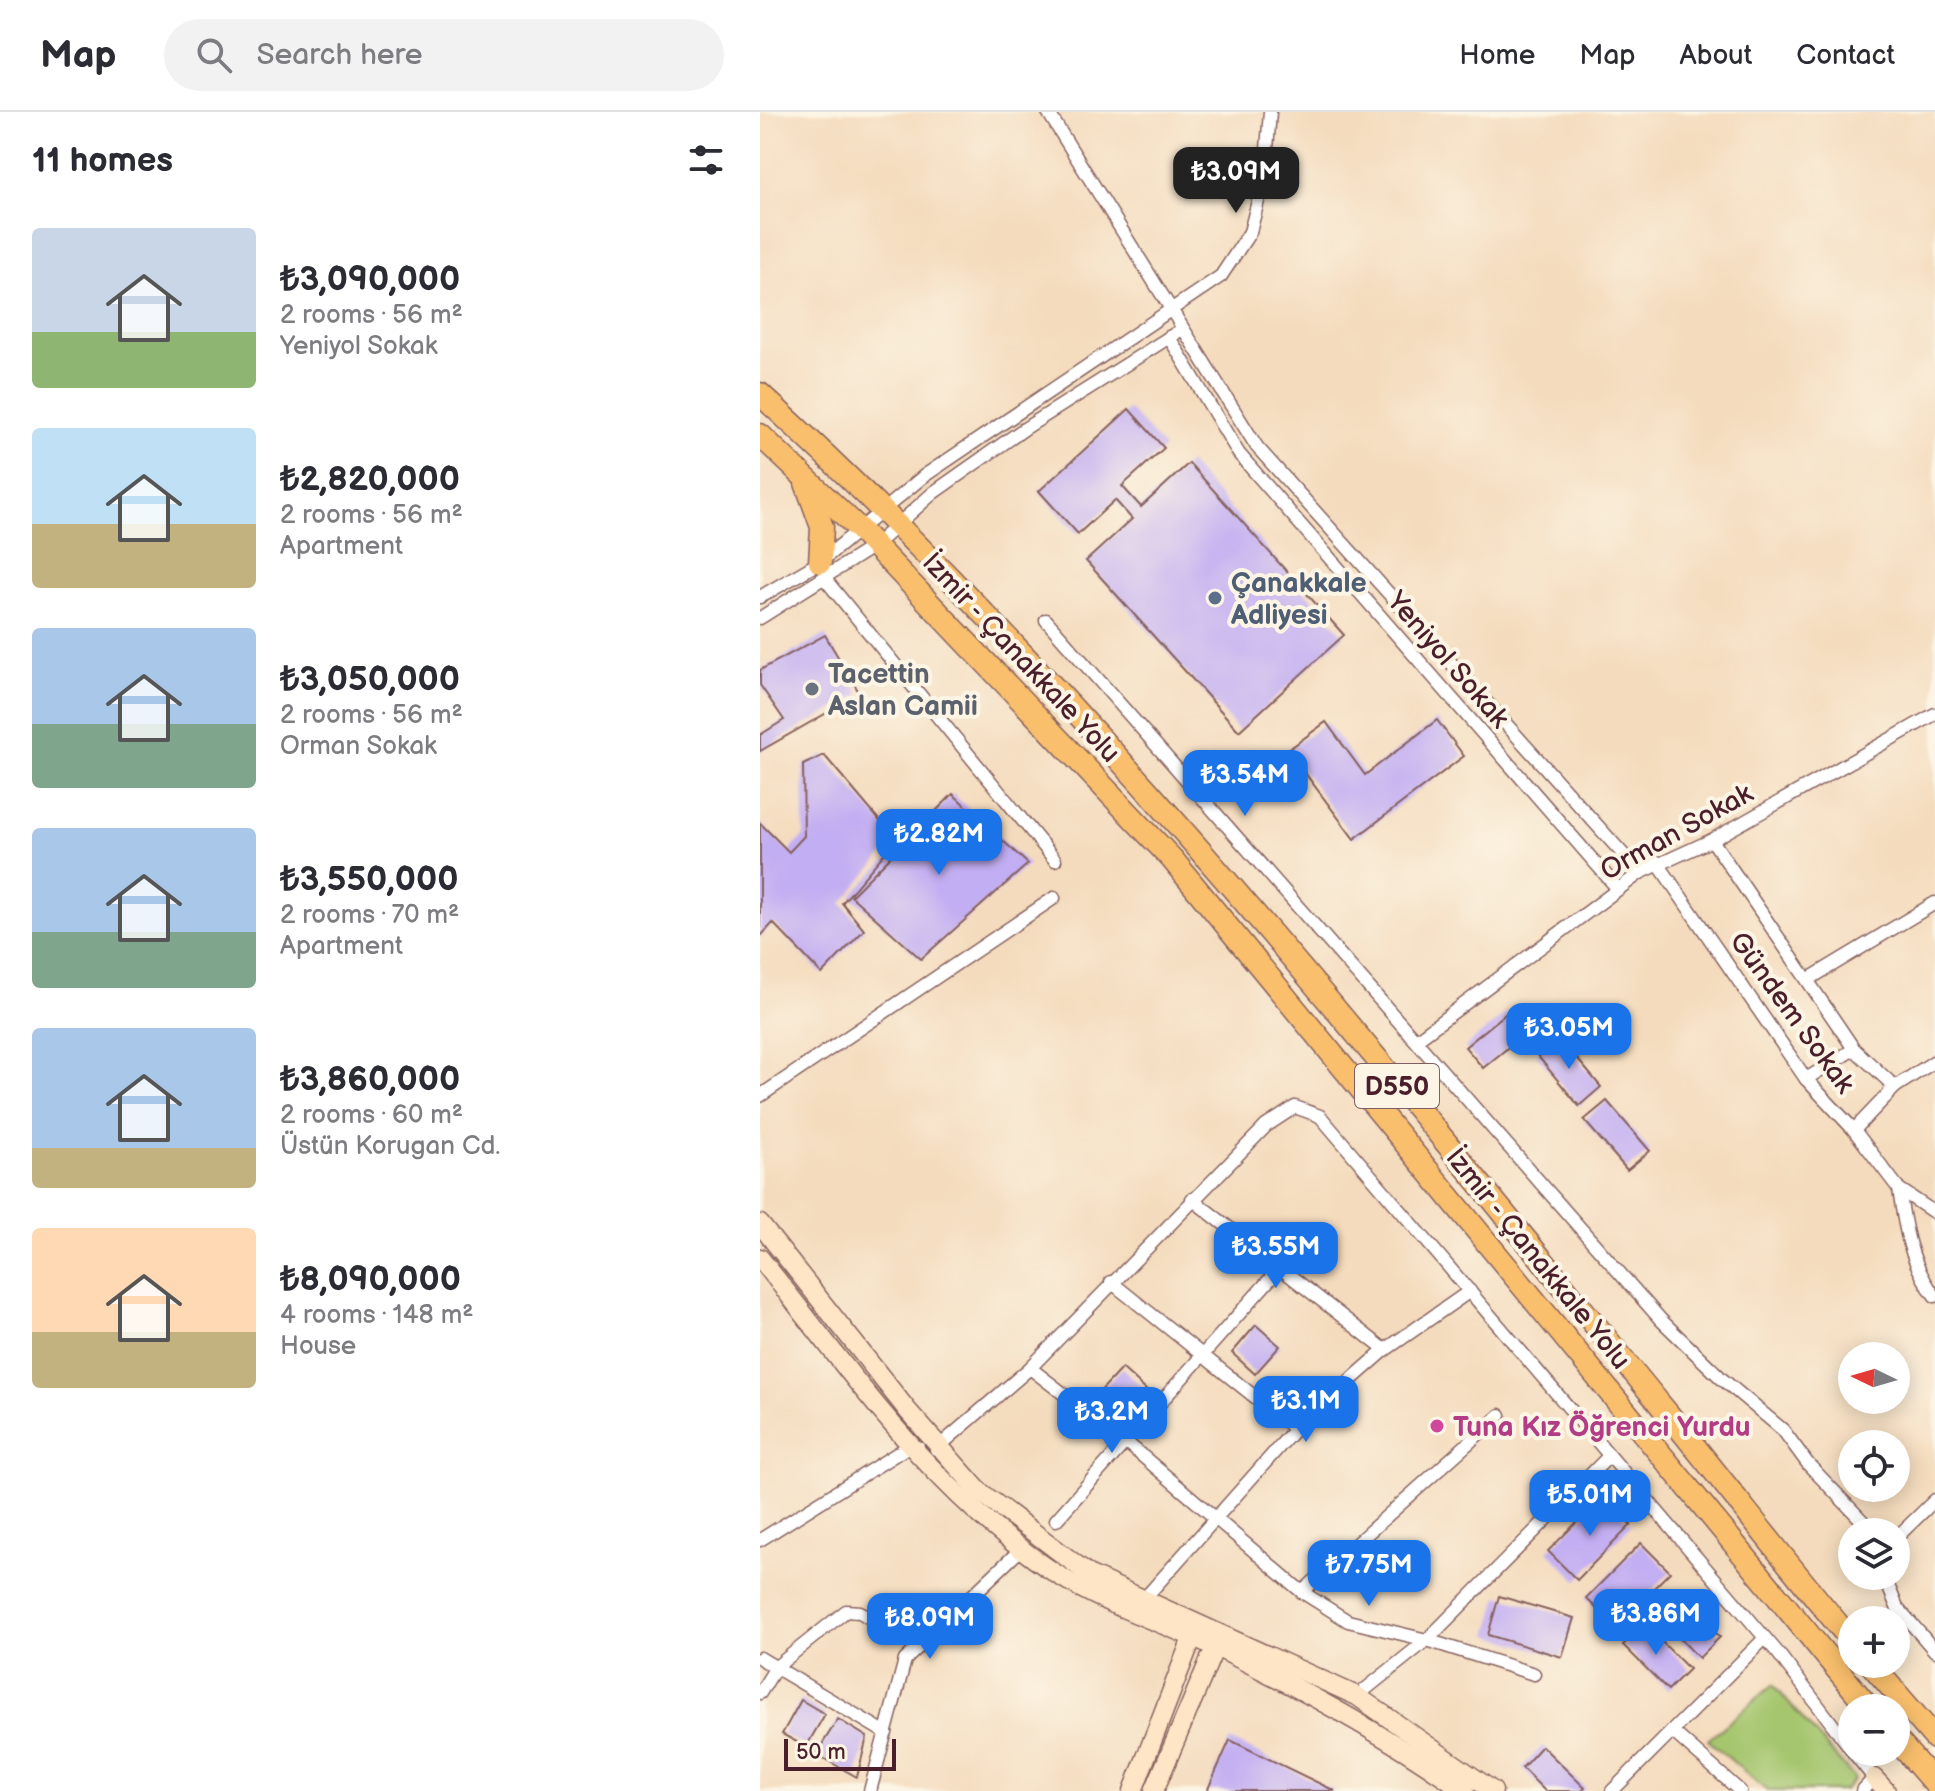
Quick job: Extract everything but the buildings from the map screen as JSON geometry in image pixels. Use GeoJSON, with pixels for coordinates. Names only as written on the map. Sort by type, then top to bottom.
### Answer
{"type":"FeatureCollection","features":[{"type":"Feature","properties":{"kind":"highway","name":"İzmir - Çanakkale Yolu"},"geometry":{"type":"LineString","coordinates":[[760,394],[882,508],[1036,666],[1169,811],[1838,1624]]}},
{"type":"Feature","properties":{"kind":"highway","name":"İzmir - Çanakkale Yolu"},"geometry":{"type":"LineString","coordinates":[[760,435],[858,528],[1172,859],[1858,1694]]}},
{"type":"Feature","properties":{"kind":"highway"},"geometry":{"type":"LineString","coordinates":[[803,475],[822,527],[822,570]]}},
{"type":"Feature","properties":{"kind":"highway"},"geometry":{"type":"LineString","coordinates":[[1883,1678],[1935,1738]]}},
{"type":"Feature","properties":{"kind":"highway"},"geometry":{"type":"LineString","coordinates":[[1910,1755],[1935,1784]]}},
{"type":"Feature","properties":{"kind":"street","name":"Yeniyol Sokak"},"geometry":{"type":"LineString","coordinates":[[1048,112],[1257,447],[1640,873]]}},
{"type":"Feature","properties":{"kind":"street"},"geometry":{"type":"LineString","coordinates":[[760,618],[822,570],[858,528],[882,508],[1221,276],[1250,232],[1265,174],[1270,112]]}},
{"type":"Feature","properties":{"kind":"street"},"geometry":{"type":"LineString","coordinates":[[760,597],[874,546],[933,493],[1024,429],[1184,328]]}},
{"type":"Feature","properties":{"kind":"street","name":"Yeniyol Sokak"},"geometry":{"type":"LineString","coordinates":[[1169,337],[1239,454],[1618,889]]}},
{"type":"Feature","properties":{"kind":"street"},"geometry":{"type":"LineString","coordinates":[[958,454],[967,470]]}},
{"type":"Feature","properties":{"kind":"street"},"geometry":{"type":"LineString","coordinates":[[822,570],[1055,860]]}},
{"type":"Feature","properties":{"kind":"street"},"geometry":{"type":"LineString","coordinates":[[1046,620],[1661,1320],[1783,1430],[1808,1464],[1860,1518]]}},
{"type":"Feature","properties":{"kind":"street","name":"Orman Sokak"},"geometry":{"type":"LineString","coordinates":[[1416,1040],[1657,862],[1712,840],[1935,714]]}},
{"type":"Feature","properties":{"kind":"street"},"geometry":{"type":"LineString","coordinates":[[1712,840],[1854,1049],[1895,1087]]}},
{"type":"Feature","properties":{"kind":"street","name":"Gündem Sokak"},"geometry":{"type":"LineString","coordinates":[[1657,862],[1806,1079],[1854,1130],[1899,1189],[1935,1213]]}},
{"type":"Feature","properties":{"kind":"street"},"geometry":{"type":"LineString","coordinates":[[760,1096],[1054,898]]}},
{"type":"Feature","properties":{"kind":"street"},"geometry":{"type":"LineString","coordinates":[[1809,979],[1935,903]]}},
{"type":"Feature","properties":{"kind":"street"},"geometry":{"type":"LineString","coordinates":[[1806,1079],[1854,1049]]}},
{"type":"Feature","properties":{"kind":"street"},"geometry":{"type":"LineString","coordinates":[[1854,1130],[1895,1087],[1935,1061]]}},
{"type":"Feature","properties":{"kind":"street"},"geometry":{"type":"LineString","coordinates":[[760,1540],[909,1446],[940,1449],[1030,1368],[1266,1126],[1295,1107],[1320,1116],[1765,1638],[1838,1732]]}},
{"type":"Feature","properties":{"kind":"street"},"geometry":{"type":"LineString","coordinates":[[1899,1189],[1906,1238],[1919,1274],[1935,1296]]}},
{"type":"Feature","properties":{"kind":"street"},"geometry":{"type":"LineString","coordinates":[[1192,1199],[1385,1350]]}},
{"type":"Feature","properties":{"kind":"street"},"geometry":{"type":"LineString","coordinates":[[760,1224],[940,1449],[979,1491],[1090,1575],[1357,1696],[1395,1719],[1493,1791]]}},
{"type":"Feature","properties":{"kind":"street"},"geometry":{"type":"LineString","coordinates":[[760,1258],[909,1446],[987,1523],[1021,1549],[1111,1606],[1215,1647],[1398,1744],[1465,1791]]}},
{"type":"Feature","properties":{"kind":"street"},"geometry":{"type":"LineString","coordinates":[[1056,1520],[1279,1269]]}},
{"type":"Feature","properties":{"kind":"street"},"geometry":{"type":"LineString","coordinates":[[1111,1282],[1295,1429]]}},
{"type":"Feature","properties":{"kind":"street"},"geometry":{"type":"LineString","coordinates":[[1144,1599],[1295,1429],[1385,1350],[1470,1291]]}},
{"type":"Feature","properties":{"kind":"street"},"geometry":{"type":"LineString","coordinates":[[1030,1368],[1126,1442],[1302,1592],[1348,1621],[1427,1640],[1534,1674]]}},
{"type":"Feature","properties":{"kind":"street"},"geometry":{"type":"LineString","coordinates":[[1302,1592],[1500,1415]]}},
{"type":"Feature","properties":{"kind":"street"},"geometry":{"type":"LineString","coordinates":[[1357,1696],[1427,1640],[1609,1456]]}},
{"type":"Feature","properties":{"kind":"street"},"geometry":{"type":"LineString","coordinates":[[1910,1524],[1935,1500]]}},
{"type":"Feature","properties":{"kind":"street"},"geometry":{"type":"LineString","coordinates":[[870,1791],[905,1660],[1021,1549]]}},
{"type":"Feature","properties":{"kind":"street"},"geometry":{"type":"LineString","coordinates":[[1890,1590],[1897,1607],[1935,1651]]}},
{"type":"Feature","properties":{"kind":"street"},"geometry":{"type":"LineString","coordinates":[[760,1693],[776,1667],[846,1611],[860,1612],[919,1647]]}},
{"type":"Feature","properties":{"kind":"street"},"geometry":{"type":"LineString","coordinates":[[1133,1791],[1192,1638]]}},
{"type":"Feature","properties":{"kind":"street"},"geometry":{"type":"LineString","coordinates":[[1612,1791],[1765,1638]]}},
{"type":"Feature","properties":{"kind":"street"},"geometry":{"type":"LineString","coordinates":[[1154,1791],[1215,1647]]}},
{"type":"Feature","properties":{"kind":"street"},"geometry":{"type":"LineString","coordinates":[[760,1658],[886,1733]]}},
{"type":"Feature","properties":{"kind":"street"},"geometry":{"type":"LineString","coordinates":[[1672,1731],[1740,1791]]}},
{"type":"Feature","properties":{"kind":"street"},"geometry":{"type":"LineString","coordinates":[[1862,1766],[1874,1787]]}},
{"type":"Feature","properties":{"kind":"green space"},"geometry":{"type":"Polygon","coordinates":[[[1773,1685],[1838,1760],[1838,1766],[1844,1766],[1855,1779],[1844,1791],[1767,1791],[1708,1740],[1773,1685]]]}},
{"type":"Feature","properties":{"kind":"place","name":"Çanakkale Adliyesi"},"geometry":{"type":"Point","coordinates":[1215,598]}},
{"type":"Feature","properties":{"kind":"place","name":"Tacettin Aslan Camii"},"geometry":{"type":"Point","coordinates":[812,689]}},
{"type":"Feature","properties":{"kind":"place","name":"Tuna Kız Öğrenci Yurdu"},"geometry":{"type":"Point","coordinates":[1437,1426]}}]}
